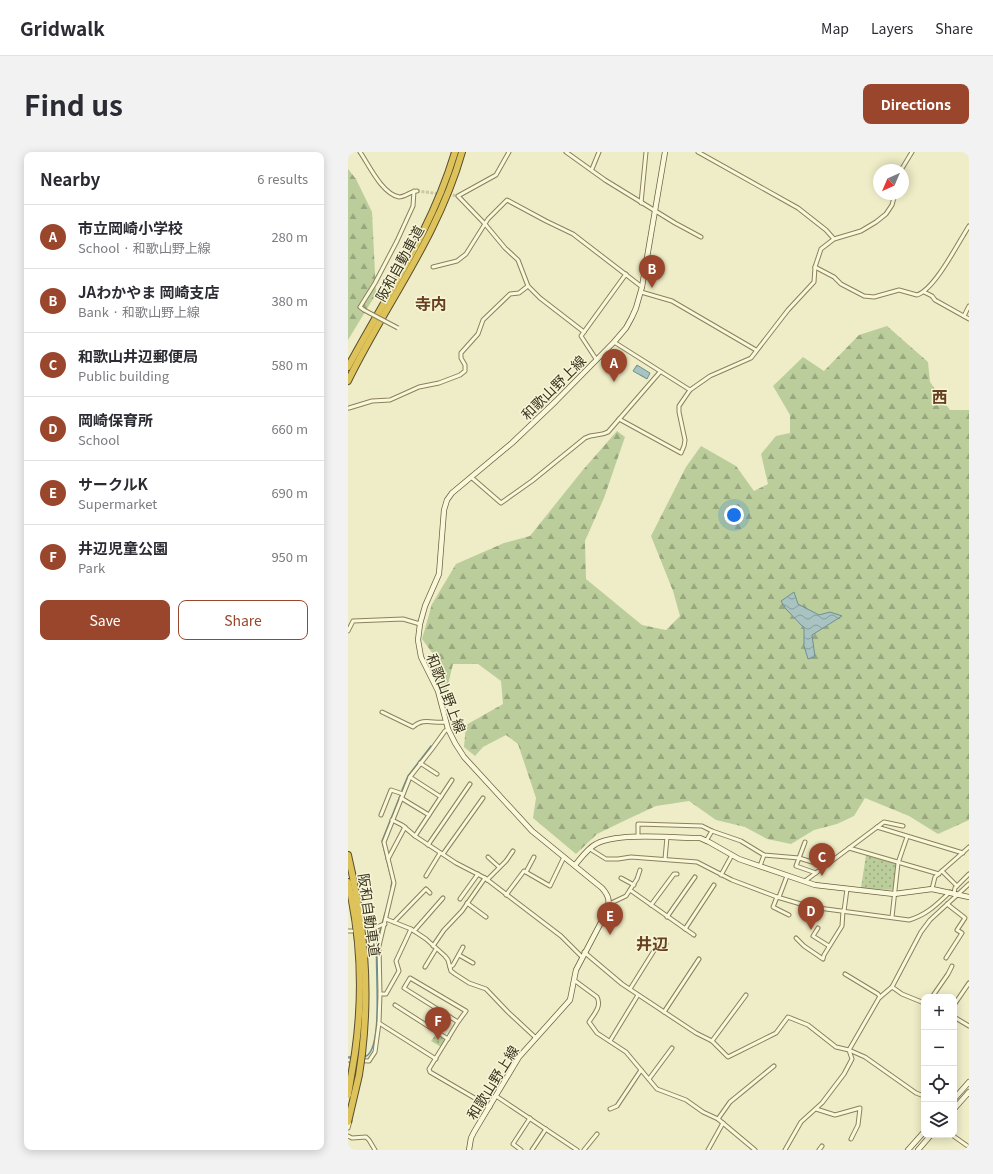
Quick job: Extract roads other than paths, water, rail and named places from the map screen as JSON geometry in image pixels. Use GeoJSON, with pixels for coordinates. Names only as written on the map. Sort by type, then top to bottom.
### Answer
{"type":"FeatureCollection","features":[{"type":"Feature","properties":{"kind":"highway","name":"阪和自動車道"},"geometry":{"type":"LineString","coordinates":[[348,368],[422,236],[443,189],[456,152]]}},
{"type":"Feature","properties":{"kind":"highway","name":"阪和自動車道"},"geometry":{"type":"LineString","coordinates":[[348,381],[428,239],[449,191],[462,152]]}},
{"type":"Feature","properties":{"kind":"highway","name":"阪和自動車道"},"geometry":{"type":"LineString","coordinates":[[348,854],[356,889],[364,948],[366,980],[365,1014],[359,1054],[348,1095]]}},
{"type":"Feature","properties":{"kind":"highway","name":"阪和自動車道"},"geometry":{"type":"LineString","coordinates":[[348,882],[355,921],[360,979],[359,1075],[348,1122]]}},
{"type":"Feature","properties":{"kind":"main road","name":"和歌山野上線"},"geometry":{"type":"LineString","coordinates":[[469,1150],[471,1138],[474,1132],[519,1057],[568,1004],[572,994],[576,970],[583,954],[608,911],[609,898],[602,888],[532,831],[464,757],[448,730],[438,691],[421,657],[418,640],[420,624],[425,606],[439,574],[444,510],[447,500],[452,493],[512,443],[556,401],[614,342],[626,328],[632,317],[642,290],[666,152]]}},
{"type":"Feature","properties":{"kind":"main road"},"geometry":{"type":"LineString","coordinates":[[575,865],[595,844],[606,840],[638,836],[700,838],[739,859],[815,885],[894,894],[932,889],[969,897]]}},
{"type":"Feature","properties":{"kind":"main road"},"geometry":{"type":"LineString","coordinates":[[957,1096],[969,1082]]}},
{"type":"Feature","properties":{"kind":"main road"},"geometry":{"type":"LineString","coordinates":[[957,1106],[969,1093]]}},
{"type":"Feature","properties":{"kind":"main road"},"geometry":{"type":"LineString","coordinates":[[908,1150],[921,1135]]}},
{"type":"Feature","properties":{"kind":"main road"},"geometry":{"type":"LineString","coordinates":[[918,1150],[929,1138]]}},
{"type":"Feature","properties":{"kind":"street"},"geometry":{"type":"LineString","coordinates":[[360,152],[368,163],[374,176],[390,194],[400,197],[416,191],[413,206],[398,241],[360,307],[398,328]]}},
{"type":"Feature","properties":{"kind":"street"},"geometry":{"type":"LineString","coordinates":[[509,152],[496,175],[458,196],[485,224],[505,248],[518,260],[528,286],[540,298],[584,332]]}},
{"type":"Feature","properties":{"kind":"street"},"geometry":{"type":"LineString","coordinates":[[566,152],[605,180],[701,237]]}},
{"type":"Feature","properties":{"kind":"street"},"geometry":{"type":"LineString","coordinates":[[592,170],[599,152]]}},
{"type":"Feature","properties":{"kind":"street"},"geometry":{"type":"LineString","coordinates":[[641,202],[646,152]]}},
{"type":"Feature","properties":{"kind":"street"},"geometry":{"type":"LineString","coordinates":[[698,152],[798,208],[826,230],[834,239]]}},
{"type":"Feature","properties":{"kind":"street"},"geometry":{"type":"LineString","coordinates":[[905,164],[912,152]]}},
{"type":"Feature","properties":{"kind":"street"},"geometry":{"type":"LineString","coordinates":[[433,266],[457,261],[466,254],[485,224],[507,200],[573,234],[626,274],[642,290],[672,301],[756,350]]}},
{"type":"Feature","properties":{"kind":"street"},"geometry":{"type":"LineString","coordinates":[[619,419],[681,452],[685,440],[679,406],[690,390],[710,376],[751,358],[788,310],[814,282],[815,266],[821,249],[834,239],[861,231],[876,222],[886,214],[893,200]]}},
{"type":"Feature","properties":{"kind":"street"},"geometry":{"type":"LineString","coordinates":[[815,266],[834,277],[841,284],[864,296],[874,297],[900,290],[916,295],[924,292],[935,279],[969,226]]}},
{"type":"Feature","properties":{"kind":"street"},"geometry":{"type":"LineString","coordinates":[[596,359],[582,336],[626,274]]}},
{"type":"Feature","properties":{"kind":"street"},"geometry":{"type":"LineString","coordinates":[[349,408],[372,401],[390,400],[419,388],[439,383],[460,375],[465,371],[465,365],[460,358],[461,352],[478,334],[483,320],[510,294],[519,293],[528,286]]}},
{"type":"Feature","properties":{"kind":"street"},"geometry":{"type":"LineString","coordinates":[[924,292],[969,319]]}},
{"type":"Feature","properties":{"kind":"street"},"geometry":{"type":"LineString","coordinates":[[964,316],[969,306]]}},
{"type":"Feature","properties":{"kind":"street"},"geometry":{"type":"LineString","coordinates":[[614,342],[690,390]]}},
{"type":"Feature","properties":{"kind":"street"},"geometry":{"type":"LineString","coordinates":[[471,477],[501,503],[532,481],[591,434],[601,436],[608,432],[660,372]]}},
{"type":"Feature","properties":{"kind":"street"},"geometry":{"type":"LineString","coordinates":[[348,631],[353,621],[404,619],[420,624]]}},
{"type":"Feature","properties":{"kind":"street"},"geometry":{"type":"LineString","coordinates":[[382,712],[413,727],[416,724],[428,721],[445,722]]}},
{"type":"Feature","properties":{"kind":"street"},"geometry":{"type":"LineString","coordinates":[[348,1060],[369,1061],[375,1052],[379,1023],[379,946],[394,883],[384,842],[410,777],[445,731],[448,730]]}},
{"type":"Feature","properties":{"kind":"street"},"geometry":{"type":"LineString","coordinates":[[420,763],[437,774]]}},
{"type":"Feature","properties":{"kind":"street"},"geometry":{"type":"LineString","coordinates":[[410,777],[441,797]]}},
{"type":"Feature","properties":{"kind":"street"},"geometry":{"type":"LineString","coordinates":[[414,836],[452,780]]}},
{"type":"Feature","properties":{"kind":"street"},"geometry":{"type":"LineString","coordinates":[[428,845],[470,784]]}},
{"type":"Feature","properties":{"kind":"street"},"geometry":{"type":"LineString","coordinates":[[382,815],[391,790],[429,815]]}},
{"type":"Feature","properties":{"kind":"street"},"geometry":{"type":"LineString","coordinates":[[426,876],[483,798]]}},
{"type":"Feature","properties":{"kind":"street"},"geometry":{"type":"LineString","coordinates":[[392,820],[405,827],[414,836],[441,854],[486,879],[638,995],[696,1033],[712,1041],[728,1057],[776,1033],[788,1017],[808,1025],[836,1047],[849,1050],[866,1057],[916,1094],[921,1095]]}},
{"type":"Feature","properties":{"kind":"street"},"geometry":{"type":"LineString","coordinates":[[805,882],[886,821],[903,826]]}},
{"type":"Feature","properties":{"kind":"street"},"geometry":{"type":"LineString","coordinates":[[638,836],[638,824],[702,826],[741,841],[764,855],[799,858],[825,866]]}},
{"type":"Feature","properties":{"kind":"street"},"geometry":{"type":"LineString","coordinates":[[388,859],[405,827]]}},
{"type":"Feature","properties":{"kind":"street"},"geometry":{"type":"LineString","coordinates":[[877,827],[963,853]]}},
{"type":"Feature","properties":{"kind":"street"},"geometry":{"type":"LineString","coordinates":[[706,841],[712,831]]}},
{"type":"Feature","properties":{"kind":"street"},"geometry":{"type":"LineString","coordinates":[[666,859],[667,837]]}},
{"type":"Feature","properties":{"kind":"street"},"geometry":{"type":"LineString","coordinates":[[892,917],[898,863],[907,837]]}},
{"type":"Feature","properties":{"kind":"street"},"geometry":{"type":"LineString","coordinates":[[805,842],[796,866],[816,874]]}},
{"type":"Feature","properties":{"kind":"street"},"geometry":{"type":"LineString","coordinates":[[932,889],[935,877],[969,847]]}},
{"type":"Feature","properties":{"kind":"street"},"geometry":{"type":"LineString","coordinates":[[850,848],[939,874]]}},
{"type":"Feature","properties":{"kind":"street"},"geometry":{"type":"LineString","coordinates":[[590,849],[606,859],[631,857],[697,862],[721,874],[778,897],[811,907],[909,920],[919,917],[931,910],[969,884]]}},
{"type":"Feature","properties":{"kind":"street"},"geometry":{"type":"LineString","coordinates":[[433,946],[444,930],[486,879],[506,861],[513,850]]}},
{"type":"Feature","properties":{"kind":"street"},"geometry":{"type":"LineString","coordinates":[[721,874],[732,855]]}},
{"type":"Feature","properties":{"kind":"street"},"geometry":{"type":"LineString","coordinates":[[760,866],[764,855]]}},
{"type":"Feature","properties":{"kind":"street"},"geometry":{"type":"LineString","coordinates":[[506,895],[524,871],[526,872],[534,857]]}},
{"type":"Feature","properties":{"kind":"street"},"geometry":{"type":"LineString","coordinates":[[526,872],[550,886],[564,857]]}},
{"type":"Feature","properties":{"kind":"street"},"geometry":{"type":"LineString","coordinates":[[488,858],[499,867]]}},
{"type":"Feature","properties":{"kind":"street"},"geometry":{"type":"LineString","coordinates":[[609,904],[624,898],[634,885],[640,870]]}},
{"type":"Feature","properties":{"kind":"street"},"geometry":{"type":"LineString","coordinates":[[942,871],[957,886]]}},
{"type":"Feature","properties":{"kind":"street"},"geometry":{"type":"LineString","coordinates":[[460,899],[478,874]]}},
{"type":"Feature","properties":{"kind":"street"},"geometry":{"type":"LineString","coordinates":[[651,905],[674,874],[677,874]]}},
{"type":"Feature","properties":{"kind":"street"},"geometry":{"type":"LineString","coordinates":[[785,1150],[801,1122],[816,1109],[844,1074],[852,1059],[849,1050],[880,997],[892,987],[921,932],[930,920],[947,904],[957,886],[969,874]]}},
{"type":"Feature","properties":{"kind":"street"},"geometry":{"type":"LineString","coordinates":[[787,876],[773,908],[790,915]]}},
{"type":"Feature","properties":{"kind":"street"},"geometry":{"type":"LineString","coordinates":[[667,916],[695,877]]}},
{"type":"Feature","properties":{"kind":"street"},"geometry":{"type":"LineString","coordinates":[[621,878],[634,885]]}},
{"type":"Feature","properties":{"kind":"street"},"geometry":{"type":"LineString","coordinates":[[685,929],[714,886]]}},
{"type":"Feature","properties":{"kind":"street"},"geometry":{"type":"LineString","coordinates":[[394,922],[426,889],[430,894]]}},
{"type":"Feature","properties":{"kind":"street"},"geometry":{"type":"LineString","coordinates":[[796,938],[804,946],[823,959],[842,926],[847,889]]}},
{"type":"Feature","properties":{"kind":"street"},"geometry":{"type":"LineString","coordinates":[[630,890],[694,935]]}},
{"type":"Feature","properties":{"kind":"street"},"geometry":{"type":"LineString","coordinates":[[380,994],[386,994],[399,971],[396,961],[412,930],[443,898]]}},
{"type":"Feature","properties":{"kind":"street"},"geometry":{"type":"LineString","coordinates":[[467,903],[486,917]]}},
{"type":"Feature","properties":{"kind":"street"},"geometry":{"type":"LineString","coordinates":[[946,958],[962,933],[957,930],[965,918],[947,904]]}},
{"type":"Feature","properties":{"kind":"street"},"geometry":{"type":"LineString","coordinates":[[386,919],[412,930],[433,946],[448,960],[451,971],[469,983],[486,989],[536,1038]]}},
{"type":"Feature","properties":{"kind":"street"},"geometry":{"type":"LineString","coordinates":[[368,930],[377,928],[384,924]]}},
{"type":"Feature","properties":{"kind":"street"},"geometry":{"type":"LineString","coordinates":[[818,928],[813,936],[830,946]]}},
{"type":"Feature","properties":{"kind":"street"},"geometry":{"type":"LineString","coordinates":[[630,989],[660,941],[666,944]]}},
{"type":"Feature","properties":{"kind":"street"},"geometry":{"type":"LineString","coordinates":[[450,967],[453,965],[463,947]]}},
{"type":"Feature","properties":{"kind":"street"},"geometry":{"type":"LineString","coordinates":[[425,968],[436,949]]}},
{"type":"Feature","properties":{"kind":"street"},"geometry":{"type":"LineString","coordinates":[[459,955],[473,963]]}},
{"type":"Feature","properties":{"kind":"street"},"geometry":{"type":"LineString","coordinates":[[664,1012],[699,958]]}},
{"type":"Feature","properties":{"kind":"street"},"geometry":{"type":"LineString","coordinates":[[934,994],[952,966]]}},
{"type":"Feature","properties":{"kind":"street"},"geometry":{"type":"LineString","coordinates":[[845,974],[878,994],[880,997]]}},
{"type":"Feature","properties":{"kind":"street"},"geometry":{"type":"LineString","coordinates":[[458,1022],[404,988],[410,978],[466,1012],[429,1068],[430,1072],[490,1107]]}},
{"type":"Feature","properties":{"kind":"street"},"geometry":{"type":"LineString","coordinates":[[574,980],[597,997],[599,1001],[599,1005],[589,1022],[597,1033],[626,1052],[657,1089],[686,1100],[703,1112],[718,1119],[755,1150]]}},
{"type":"Feature","properties":{"kind":"street"},"geometry":{"type":"LineString","coordinates":[[957,1001],[969,983]]}},
{"type":"Feature","properties":{"kind":"street"},"geometry":{"type":"LineString","coordinates":[[892,987],[902,994],[921,1002]]}},
{"type":"Feature","properties":{"kind":"street"},"geometry":{"type":"LineString","coordinates":[[610,1041],[638,995]]}},
{"type":"Feature","properties":{"kind":"street"},"geometry":{"type":"LineString","coordinates":[[712,1041],[746,995]]}},
{"type":"Feature","properties":{"kind":"street"},"geometry":{"type":"LineString","coordinates":[[395,1005],[448,1039]]}},
{"type":"Feature","properties":{"kind":"street"},"geometry":{"type":"LineString","coordinates":[[957,1019],[969,1025]]}},
{"type":"Feature","properties":{"kind":"street"},"geometry":{"type":"LineString","coordinates":[[379,1023],[436,1058]]}},
{"type":"Feature","properties":{"kind":"street"},"geometry":{"type":"LineString","coordinates":[[649,1079],[672,1048]]}},
{"type":"Feature","properties":{"kind":"street"},"geometry":{"type":"LineString","coordinates":[[348,1128],[364,1061]]}},
{"type":"Feature","properties":{"kind":"street"},"geometry":{"type":"LineString","coordinates":[[718,1119],[730,1102],[774,1066]]}},
{"type":"Feature","properties":{"kind":"street"},"geometry":{"type":"LineString","coordinates":[[610,1109],[617,1106],[641,1070]]}},
{"type":"Feature","properties":{"kind":"street"},"geometry":{"type":"LineString","coordinates":[[496,1096],[577,1150]]}},
{"type":"Feature","properties":{"kind":"street"},"geometry":{"type":"LineString","coordinates":[[816,1109],[835,1115],[860,1108],[858,1126],[851,1139]]}},
{"type":"Feature","properties":{"kind":"street"},"geometry":{"type":"LineString","coordinates":[[521,1150],[513,1144],[530,1118]]}},
{"type":"Feature","properties":{"kind":"street"},"geometry":{"type":"LineString","coordinates":[[708,1150],[724,1123]]}},
{"type":"Feature","properties":{"kind":"street"},"geometry":{"type":"LineString","coordinates":[[532,1150],[546,1129]]}},
{"type":"Feature","properties":{"kind":"street"},"geometry":{"type":"LineString","coordinates":[[584,1150],[597,1134]]}},
{"type":"Feature","properties":{"kind":"street"},"geometry":{"type":"LineString","coordinates":[[348,1136],[352,1138],[366,1137],[375,1150]]}},
{"type":"Feature","properties":{"kind":"street"},"geometry":{"type":"LineString","coordinates":[[955,1138],[969,1147]]}},
{"type":"Feature","properties":{"kind":"street"},"geometry":{"type":"LineString","coordinates":[[819,1150],[822,1146]]}},
{"type":"Feature","properties":{"kind":"water"},"geometry":{"type":"Polygon","coordinates":[[[637,365],[650,373],[647,379],[633,371],[637,365]]]}},
{"type":"Feature","properties":{"kind":"water"},"geometry":{"type":"Polygon","coordinates":[[[794,592],[798,604],[819,615],[830,612],[842,616],[812,635],[815,657],[808,659],[804,646],[804,628],[786,609],[781,601],[794,592]]]}},
{"type":"Feature","properties":{"kind":"waterway"},"geometry":{"type":"LineString","coordinates":[[402,790],[408,776],[431,746]]}},
{"type":"Feature","properties":{"kind":"waterway"},"geometry":{"type":"LineString","coordinates":[[391,887],[392,881],[382,841],[400,796]]}},
{"type":"Feature","properties":{"kind":"waterway"},"geometry":{"type":"LineString","coordinates":[[364,1057],[370,1052],[377,1024],[376,955],[378,937],[385,913]]}},
{"type":"Feature","properties":{"kind":"waterway"},"geometry":{"type":"LineString","coordinates":[[348,1057],[353,1057]]}},
{"type":"Feature","properties":{"kind":"tunnel"},"geometry":{"type":"LineString","coordinates":[[417,191],[458,196]]}},
{"type":"Feature","properties":{"kind":"place","name":"JAわかやま 岡崎支店"},"geometry":{"type":"Point","coordinates":[652,288]}},
{"type":"Feature","properties":{"kind":"place","name":"市立岡崎小学校"},"geometry":{"type":"Point","coordinates":[614,382]}},
{"type":"Feature","properties":{"kind":"place","name":"和歌山井辺郵便局"},"geometry":{"type":"Point","coordinates":[822,876]}},
{"type":"Feature","properties":{"kind":"place","name":"岡崎保育所"},"geometry":{"type":"Point","coordinates":[811,930]}},
{"type":"Feature","properties":{"kind":"place","name":"サークルK"},"geometry":{"type":"Point","coordinates":[610,935]}},
{"type":"Feature","properties":{"kind":"place","name":"井辺児童公園"},"geometry":{"type":"Point","coordinates":[438,1040]}},
{"type":"Feature","properties":{"kind":"district","name":"寺内"},"geometry":{"type":"Point","coordinates":[431,303]}},
{"type":"Feature","properties":{"kind":"district","name":"西"},"geometry":{"type":"Point","coordinates":[940,396]}},
{"type":"Feature","properties":{"kind":"district","name":"井辺"},"geometry":{"type":"Point","coordinates":[652,943]}}]}
